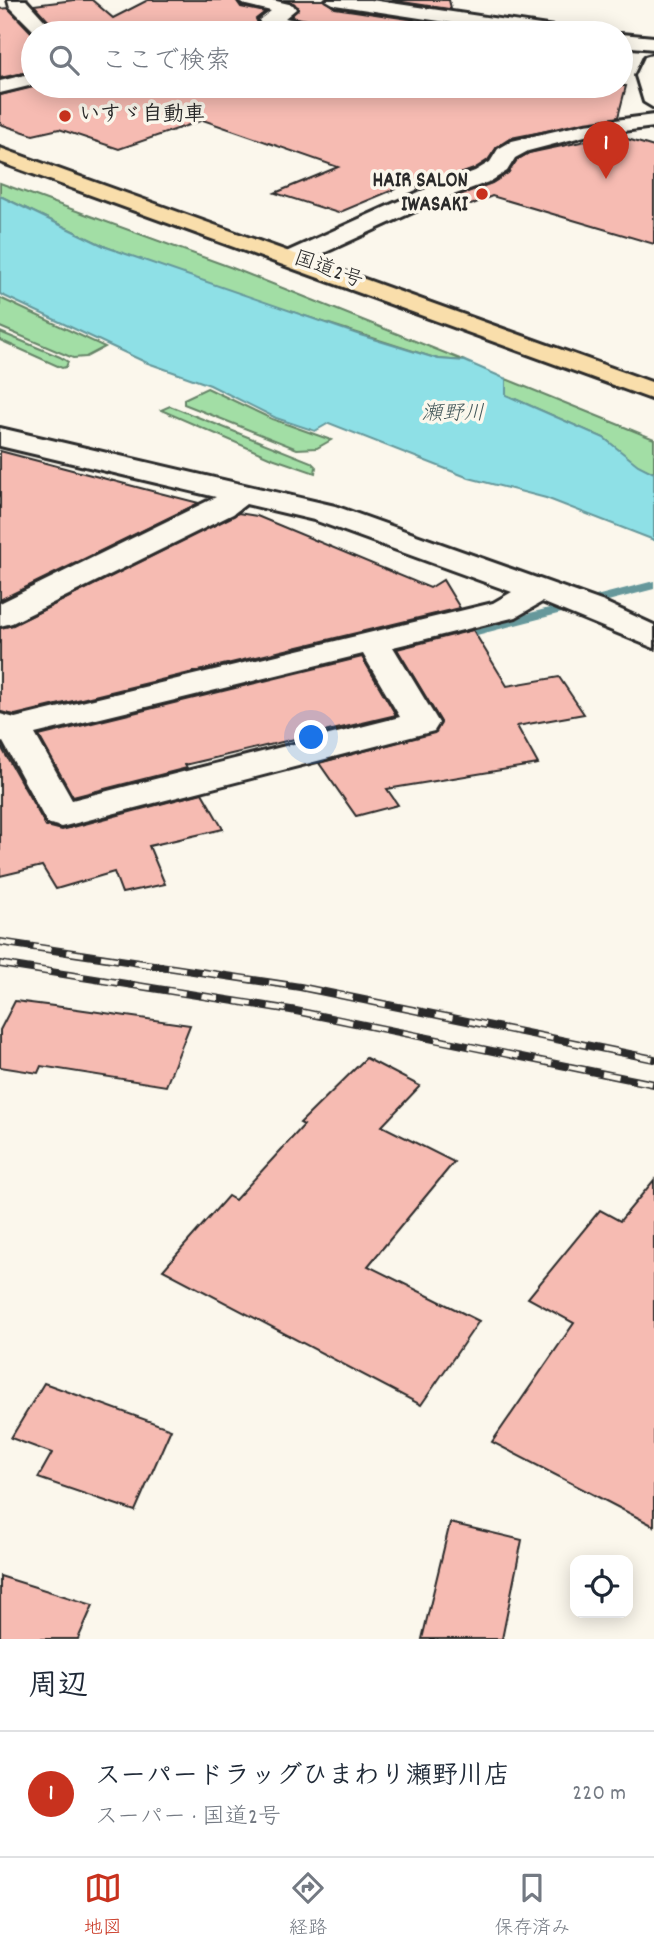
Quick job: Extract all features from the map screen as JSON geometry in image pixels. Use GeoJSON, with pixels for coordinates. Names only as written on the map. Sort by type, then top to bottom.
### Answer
{"type":"FeatureCollection","features":[{"type":"Feature","properties":{"kind":"highway","name":"国道2号"},"geometry":{"type":"LineString","coordinates":[[0,155],[293,258],[654,391]]}},
{"type":"Feature","properties":{"kind":"street"},"geometry":{"type":"LineString","coordinates":[[248,0],[288,9],[268,20],[273,21]]}},
{"type":"Feature","properties":{"kind":"street"},"geometry":{"type":"LineString","coordinates":[[335,0],[474,21]]}},
{"type":"Feature","properties":{"kind":"street"},"geometry":{"type":"LineString","coordinates":[[11,2],[31,21]]}},
{"type":"Feature","properties":{"kind":"street"},"geometry":{"type":"LineString","coordinates":[[633,44],[653,52],[646,76],[654,102]]}},
{"type":"Feature","properties":{"kind":"street"},"geometry":{"type":"LineString","coordinates":[[0,87],[21,82]]}},
{"type":"Feature","properties":{"kind":"street"},"geometry":{"type":"LineString","coordinates":[[293,258],[429,196],[483,176],[499,166],[506,153],[520,146],[584,130],[654,121]]}},
{"type":"Feature","properties":{"kind":"street"},"geometry":{"type":"LineString","coordinates":[[0,437],[324,513],[592,609],[654,638]]}},
{"type":"Feature","properties":{"kind":"street"},"geometry":{"type":"LineString","coordinates":[[3,612],[222,507],[241,493]]}},
{"type":"Feature","properties":{"kind":"street"},"geometry":{"type":"LineString","coordinates":[[381,655],[421,723],[61,815],[10,735],[381,655],[543,593]]}},
{"type":"Feature","properties":{"kind":"green space"},"geometry":{"type":"Polygon","coordinates":[[[0,183],[230,267],[465,361],[438,359],[209,285],[106,247],[0,196],[0,183]]]}},
{"type":"Feature","properties":{"kind":"green space"},"geometry":{"type":"Polygon","coordinates":[[[0,298],[105,347],[86,357],[73,358],[0,327],[0,298]]]}},
{"type":"Feature","properties":{"kind":"green space"},"geometry":{"type":"Polygon","coordinates":[[[0,332],[60,357],[68,362],[66,367],[62,368],[0,340],[0,332]]]}},
{"type":"Feature","properties":{"kind":"green space"},"geometry":{"type":"Polygon","coordinates":[[[506,379],[654,439],[654,473],[638,466],[604,438],[506,395],[506,379]]]}},
{"type":"Feature","properties":{"kind":"green space"},"geometry":{"type":"Polygon","coordinates":[[[207,388],[272,419],[331,440],[317,448],[297,449],[184,404],[184,399],[207,388]]]}},
{"type":"Feature","properties":{"kind":"green space"},"geometry":{"type":"Polygon","coordinates":[[[170,406],[311,462],[316,467],[315,473],[269,457],[161,410],[170,406]]]}},
{"type":"Feature","properties":{"kind":"water","name":"瀬野川"},"geometry":{"type":"Polygon","coordinates":[[[0,196],[106,247],[360,335],[438,359],[465,361],[506,379],[506,395],[604,438],[638,465],[654,473],[654,540],[546,498],[469,478],[329,423],[315,431],[276,418],[210,385],[145,362],[0,294],[0,196]]]}},
{"type":"Feature","properties":{"kind":"building"},"geometry":{"type":"Polygon","coordinates":[[[92,0],[113,18],[148,0],[236,0],[241,7],[265,12],[257,21],[48,21],[34,5],[92,0]]]}},
{"type":"Feature","properties":{"kind":"building"},"geometry":{"type":"Polygon","coordinates":[[[283,0],[324,0],[335,8],[415,20],[313,21],[291,17],[298,7],[283,0]]]}},
{"type":"Feature","properties":{"kind":"building"},"geometry":{"type":"Polygon","coordinates":[[[389,0],[449,0],[451,8],[449,9],[389,0]]]}},
{"type":"Feature","properties":{"kind":"building"},"geometry":{"type":"Polygon","coordinates":[[[8,8],[21,22],[21,74],[0,78],[0,9],[8,8]]]}},
{"type":"Feature","properties":{"kind":"building"},"geometry":{"type":"Polygon","coordinates":[[[21,90],[21,98],[623,98],[618,117],[511,138],[474,169],[421,188],[407,184],[338,213],[275,193],[338,167],[203,120],[119,149],[59,129],[33,135],[0,124],[0,95],[21,90]]]}},
{"type":"Feature","properties":{"kind":"building"},"geometry":{"type":"Polygon","coordinates":[[[614,135],[654,147],[654,244],[492,196],[471,205],[451,198],[492,183],[508,173],[517,160],[529,153],[614,135]]]}},
{"type":"Feature","properties":{"kind":"building"},"geometry":{"type":"Polygon","coordinates":[[[0,451],[148,490],[199,503],[0,600],[0,451]]]}},
{"type":"Feature","properties":{"kind":"building"},"geometry":{"type":"Polygon","coordinates":[[[238,513],[257,516],[430,588],[443,580],[460,608],[15,715],[0,712],[0,628],[13,625],[238,513]]]}},
{"type":"Feature","properties":{"kind":"building"},"geometry":{"type":"Polygon","coordinates":[[[473,630],[507,686],[559,677],[584,714],[517,726],[538,764],[387,789],[398,805],[356,816],[319,763],[436,732],[441,722],[397,649],[473,630]]]}},
{"type":"Feature","properties":{"kind":"building"},"geometry":{"type":"Polygon","coordinates":[[[362,657],[396,715],[185,765],[187,768],[73,797],[39,736],[362,657]]]}},
{"type":"Feature","properties":{"kind":"building"},"geometry":{"type":"Polygon","coordinates":[[[0,745],[46,826],[62,830],[202,793],[223,829],[149,846],[165,884],[122,893],[114,872],[56,889],[42,866],[0,876],[0,745]]]}},
{"type":"Feature","properties":{"kind":"building"},"geometry":{"type":"Polygon","coordinates":[[[15,1001],[190,1025],[166,1086],[41,1066],[38,1073],[0,1067],[0,1030],[15,1001]]]}},
{"type":"Feature","properties":{"kind":"building"},"geometry":{"type":"Polygon","coordinates":[[[366,1058],[420,1086],[382,1126],[454,1162],[368,1266],[479,1321],[421,1405],[163,1270],[228,1196],[235,1200],[304,1125],[300,1123],[366,1058]]]}},
{"type":"Feature","properties":{"kind":"building"},"geometry":{"type":"Polygon","coordinates":[[[654,1180],[654,1526],[492,1442],[574,1323],[528,1298],[600,1210],[620,1221],[654,1180]]]}},
{"type":"Feature","properties":{"kind":"building"},"geometry":{"type":"Polygon","coordinates":[[[44,1383],[171,1429],[135,1511],[38,1478],[52,1453],[11,1438],[44,1383]]]}},
{"type":"Feature","properties":{"kind":"building"},"geometry":{"type":"Polygon","coordinates":[[[450,1523],[522,1540],[502,1639],[422,1639],[450,1523]]]}},
{"type":"Feature","properties":{"kind":"building"},"geometry":{"type":"Polygon","coordinates":[[[0,1576],[93,1605],[78,1639],[0,1639],[0,1576]]]}},
{"type":"Feature","properties":{"kind":"waterway"},"geometry":{"type":"LineString","coordinates":[[454,637],[654,585]]}},
{"type":"Feature","properties":{"kind":"waterway"},"geometry":{"type":"LineString","coordinates":[[0,750],[62,734]]}},
{"type":"Feature","properties":{"kind":"railway"},"geometry":{"type":"LineString","coordinates":[[0,942],[300,987],[654,1059]]}},
{"type":"Feature","properties":{"kind":"railway"},"geometry":{"type":"LineString","coordinates":[[0,964],[291,1010],[654,1084]]}},
{"type":"Feature","properties":{"kind":"place","name":"いすゞ自動車"},"geometry":{"type":"Point","coordinates":[65,116]}},
{"type":"Feature","properties":{"kind":"place","name":"スーパードラッグひまわり瀬野川店"},"geometry":{"type":"Point","coordinates":[606,179]}},
{"type":"Feature","properties":{"kind":"place","name":"HAIR SALON IWASAKI"},"geometry":{"type":"Point","coordinates":[482,194]}}]}
